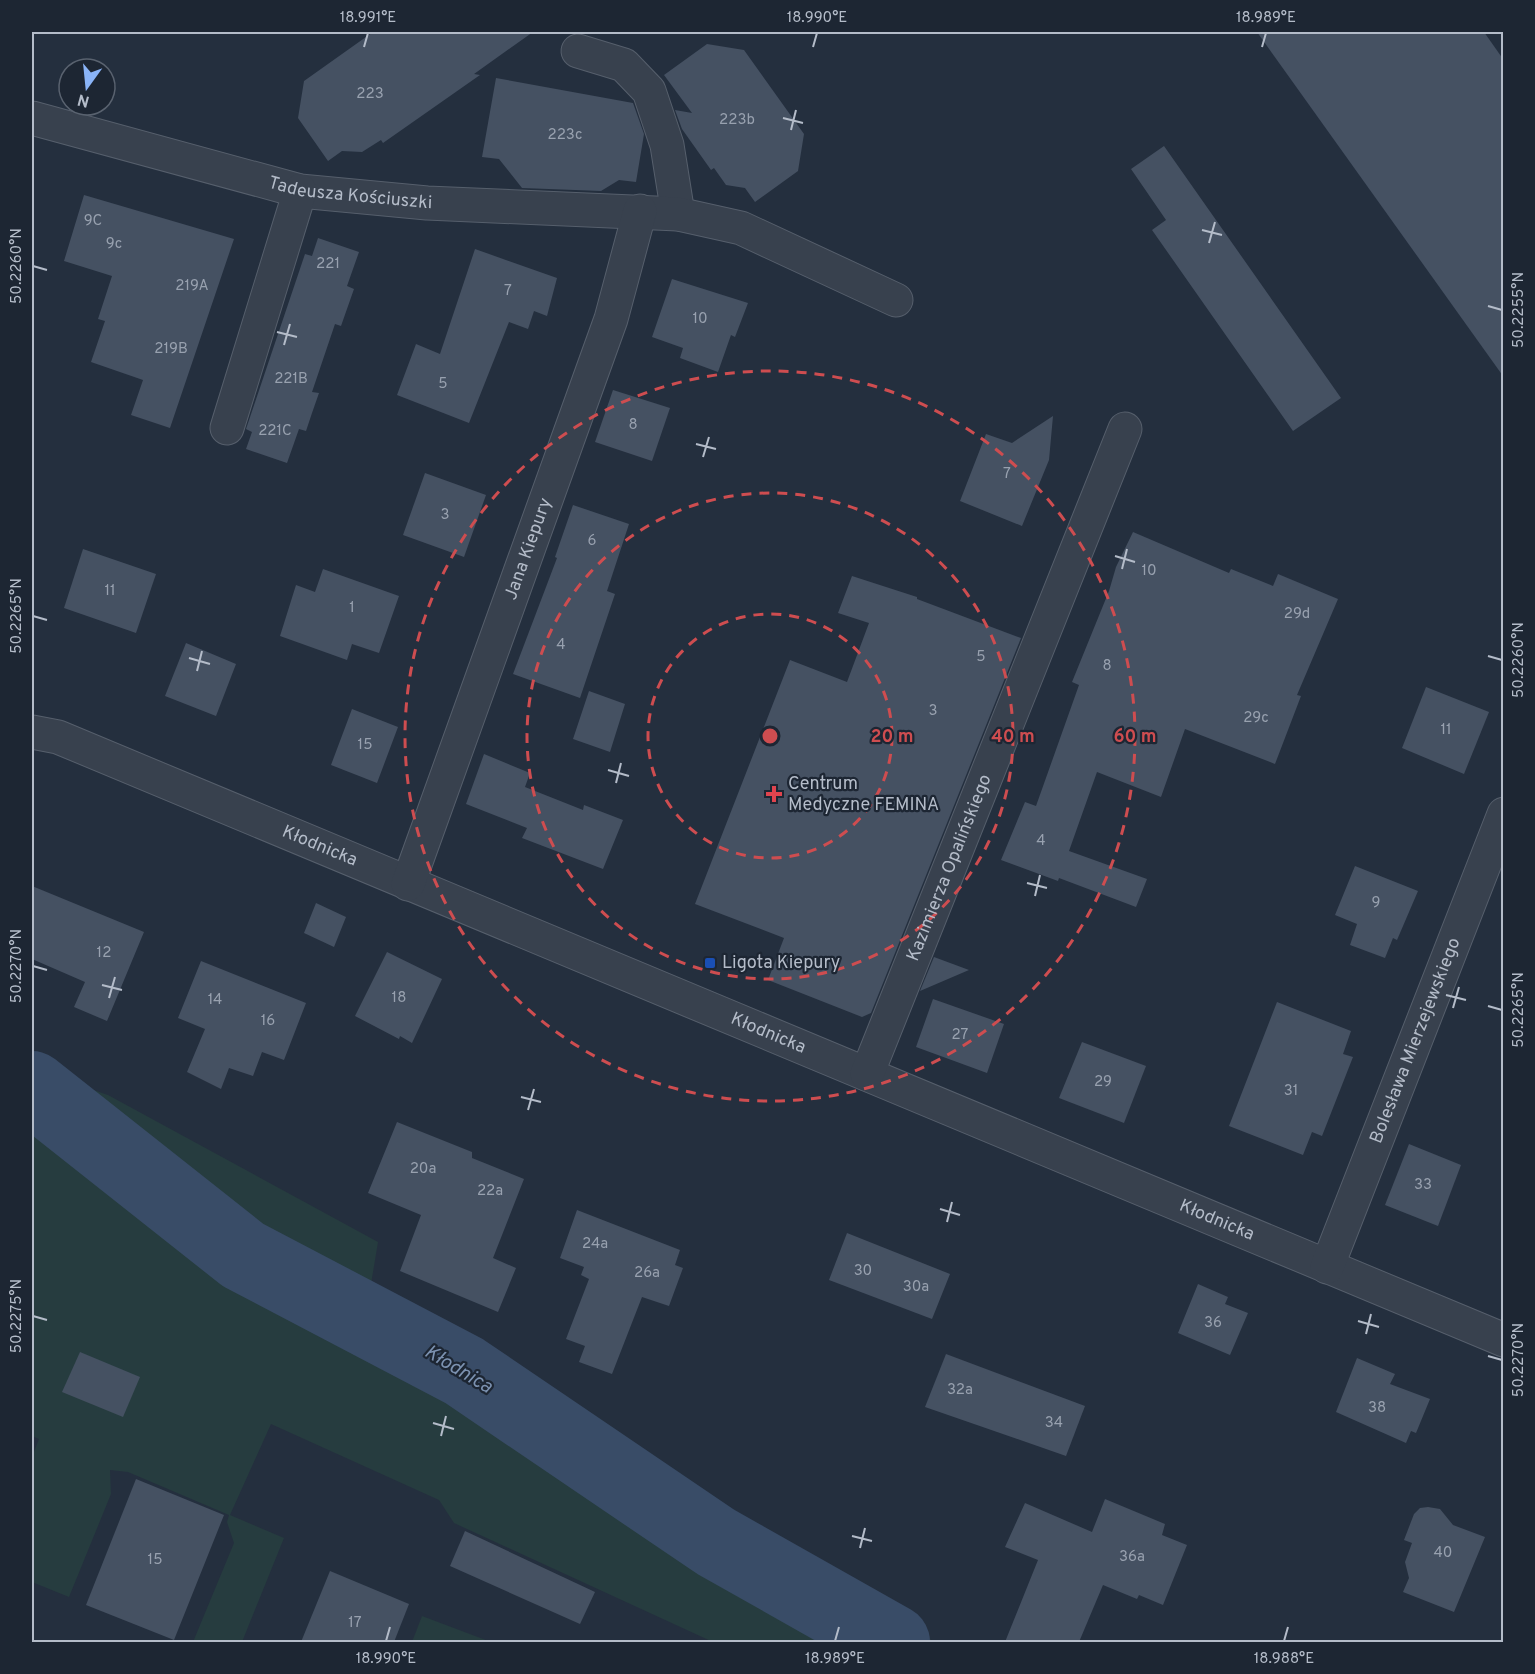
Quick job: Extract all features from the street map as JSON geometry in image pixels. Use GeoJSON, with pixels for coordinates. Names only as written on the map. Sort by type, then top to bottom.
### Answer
{"type":"FeatureCollection","features":[{"type":"Feature","properties":{"kind":"street"},"geometry":{"type":"LineString","coordinates":[[578,51],[624,64],[648,91],[667,145],[678,214]]}},
{"type":"Feature","properties":{"kind":"street","name":"Tadeusza Kościuszki"},"geometry":{"type":"LineString","coordinates":[[32,118],[300,191],[427,203],[678,214],[741,228],[896,300]]}},
{"type":"Feature","properties":{"kind":"street"},"geometry":{"type":"LineString","coordinates":[[227,428],[300,191]]}},
{"type":"Feature","properties":{"kind":"street","name":"Jana Kiepury"},"geometry":{"type":"LineString","coordinates":[[408,884],[611,319],[640,211]]}},
{"type":"Feature","properties":{"kind":"street","name":"Kazimierza Opalińskiego"},"geometry":{"type":"LineString","coordinates":[[867,1074],[1125,429]]}},
{"type":"Feature","properties":{"kind":"street","name":"Kłodnicka"},"geometry":{"type":"LineString","coordinates":[[40,731],[1503,1340]]}},
{"type":"Feature","properties":{"kind":"street","name":"Bolesława Mierzejewskiego"},"geometry":{"type":"LineString","coordinates":[[1326,1267],[1503,814]]}},
{"type":"Feature","properties":{"kind":"green space"},"geometry":{"type":"Polygon","coordinates":[[[32,1069],[108,1095],[378,1242],[370,1290],[589,1412],[770,1553],[913,1627],[934,1642],[713,1642],[454,1523],[439,1500],[271,1424],[230,1515],[284,1538],[242,1642],[193,1642],[234,1543],[227,1522],[229,1515],[128,1472],[110,1470],[111,1494],[69,1597],[32,1582],[32,1457],[39,1439],[32,1436],[32,1069]]]}},
{"type":"Feature","properties":{"kind":"green space"},"geometry":{"type":"Polygon","coordinates":[[[422,1616],[491,1642],[412,1642],[422,1616]]]}},
{"type":"Feature","properties":{"kind":"building"},"geometry":{"type":"Polygon","coordinates":[[[373,32],[533,32],[474,74],[480,75],[383,143],[381,140],[362,152],[342,151],[328,161],[298,118],[304,81],[373,32]]]}},
{"type":"Feature","properties":{"kind":"building"},"geometry":{"type":"Polygon","coordinates":[[[1257,32],[1484,32],[1503,59],[1503,376],[1257,32]]]}},
{"type":"Feature","properties":{"kind":"building"},"geometry":{"type":"Polygon","coordinates":[[[707,44],[744,50],[804,134],[798,171],[755,202],[745,188],[726,185],[714,168],[711,170],[682,129],[675,110],[692,113],[664,75],[707,44]]]}},
{"type":"Feature","properties":{"kind":"building"},"geometry":{"type":"Polygon","coordinates":[[[496,78],[633,103],[644,134],[636,182],[619,180],[601,191],[522,188],[499,159],[482,157],[496,78]]]}},
{"type":"Feature","properties":{"kind":"building"},"geometry":{"type":"Polygon","coordinates":[[[1164,146],[1341,398],[1293,431],[1152,230],[1166,220],[1131,169],[1164,146]]]}},
{"type":"Feature","properties":{"kind":"building"},"geometry":{"type":"Polygon","coordinates":[[[84,195],[234,239],[170,428],[131,415],[143,380],[91,362],[105,321],[98,319],[112,276],[64,261],[84,195]]]}},
{"type":"Feature","properties":{"kind":"building"},"geometry":{"type":"Polygon","coordinates":[[[318,238],[359,252],[347,286],[354,289],[341,326],[335,324],[312,392],[319,393],[306,431],[299,429],[287,463],[246,449],[252,432],[246,429],[305,254],[312,256],[318,238]]]}},
{"type":"Feature","properties":{"kind":"building"},"geometry":{"type":"Polygon","coordinates":[[[475,249],[557,278],[547,316],[534,311],[528,329],[509,322],[469,423],[397,395],[416,344],[440,354],[475,249]]]}},
{"type":"Feature","properties":{"kind":"building"},"geometry":{"type":"Polygon","coordinates":[[[672,279],[748,303],[735,337],[731,335],[718,372],[680,358],[683,348],[652,337],[672,279]]]}},
{"type":"Feature","properties":{"kind":"building"},"geometry":{"type":"Polygon","coordinates":[[[613,390],[670,408],[652,461],[595,442],[613,390]]]}},
{"type":"Feature","properties":{"kind":"building"},"geometry":{"type":"Polygon","coordinates":[[[1053,416],[1049,460],[1022,526],[960,501],[986,434],[1012,443],[1053,416]]]}},
{"type":"Feature","properties":{"kind":"building"},"geometry":{"type":"Polygon","coordinates":[[[425,473],[486,495],[464,557],[403,535],[425,473]]]}},
{"type":"Feature","properties":{"kind":"building"},"geometry":{"type":"Polygon","coordinates":[[[573,505],[629,524],[607,591],[615,594],[580,698],[513,674],[557,558],[555,557],[573,505]]]}},
{"type":"Feature","properties":{"kind":"building"},"geometry":{"type":"Polygon","coordinates":[[[1133,532],[1229,573],[1231,569],[1273,586],[1278,574],[1338,599],[1297,695],[1301,696],[1275,764],[1185,729],[1161,797],[1097,772],[1069,851],[1147,879],[1136,907],[1059,878],[1058,881],[1001,860],[1025,802],[1036,806],[1079,685],[1072,682],[1109,591],[1116,567],[1133,532]]]}},
{"type":"Feature","properties":{"kind":"building"},"geometry":{"type":"Polygon","coordinates":[[[83,549],[156,574],[136,633],[64,608],[83,549]]]}},
{"type":"Feature","properties":{"kind":"building"},"geometry":{"type":"Polygon","coordinates":[[[323,569],[399,596],[379,653],[352,644],[347,660],[280,636],[296,585],[315,592],[323,569]]]}},
{"type":"Feature","properties":{"kind":"building"},"geometry":{"type":"Polygon","coordinates":[[[852,576],[917,597],[917,599],[1021,638],[871,1013],[862,1017],[768,980],[784,938],[695,904],[790,660],[847,682],[869,623],[838,613],[852,576]]]}},
{"type":"Feature","properties":{"kind":"building"},"geometry":{"type":"Polygon","coordinates":[[[186,643],[236,664],[216,716],[165,696],[186,643]]]}},
{"type":"Feature","properties":{"kind":"building"},"geometry":{"type":"Polygon","coordinates":[[[1426,687],[1489,712],[1464,774],[1402,748],[1426,687]]]}},
{"type":"Feature","properties":{"kind":"building"},"geometry":{"type":"Polygon","coordinates":[[[589,691],[625,704],[610,752],[573,739],[589,691]]]}},
{"type":"Feature","properties":{"kind":"building"},"geometry":{"type":"Polygon","coordinates":[[[352,709],[398,727],[377,783],[331,765],[352,709]]]}},
{"type":"Feature","properties":{"kind":"building"},"geometry":{"type":"Polygon","coordinates":[[[484,754],[530,773],[525,787],[583,810],[584,805],[623,820],[603,869],[522,838],[527,828],[466,804],[484,754]]]}},
{"type":"Feature","properties":{"kind":"building"},"geometry":{"type":"Polygon","coordinates":[[[1355,866],[1418,891],[1397,940],[1393,938],[1385,958],[1350,945],[1357,924],[1335,915],[1355,866]]]}},
{"type":"Feature","properties":{"kind":"building"},"geometry":{"type":"Polygon","coordinates":[[[32,886],[144,932],[107,1021],[74,1007],[85,982],[32,959],[32,886]]]}},
{"type":"Feature","properties":{"kind":"building"},"geometry":{"type":"Polygon","coordinates":[[[316,903],[346,917],[334,947],[304,933],[316,903]]]}},
{"type":"Feature","properties":{"kind":"building"},"geometry":{"type":"Polygon","coordinates":[[[387,952],[442,979],[412,1043],[400,1036],[399,1039],[355,1016],[387,952]]]}},
{"type":"Feature","properties":{"kind":"building"},"geometry":{"type":"Polygon","coordinates":[[[934,957],[969,970],[920,991],[934,957]]]}},
{"type":"Feature","properties":{"kind":"building"},"geometry":{"type":"Polygon","coordinates":[[[201,961],[306,1003],[284,1060],[262,1052],[253,1076],[229,1068],[221,1089],[187,1072],[205,1029],[178,1018],[201,961]]]}},
{"type":"Feature","properties":{"kind":"building"},"geometry":{"type":"Polygon","coordinates":[[[933,999],[1004,1024],[987,1073],[916,1047],[933,999]]]}},
{"type":"Feature","properties":{"kind":"building"},"geometry":{"type":"Polygon","coordinates":[[[1277,1002],[1351,1031],[1343,1054],[1353,1057],[1322,1136],[1312,1132],[1303,1155],[1229,1126],[1277,1002]]]}},
{"type":"Feature","properties":{"kind":"building"},"geometry":{"type":"Polygon","coordinates":[[[1082,1042],[1146,1066],[1124,1123],[1059,1098],[1082,1042]]]}},
{"type":"Feature","properties":{"kind":"building"},"geometry":{"type":"Polygon","coordinates":[[[397,1122],[472,1152],[472,1158],[524,1179],[493,1258],[516,1268],[498,1312],[400,1271],[421,1215],[368,1193],[397,1122]]]}},
{"type":"Feature","properties":{"kind":"building"},"geometry":{"type":"Polygon","coordinates":[[[1409,1144],[1461,1165],[1438,1226],[1385,1205],[1409,1144]]]}},
{"type":"Feature","properties":{"kind":"building"},"geometry":{"type":"Polygon","coordinates":[[[577,1210],[680,1250],[675,1265],[683,1268],[669,1306],[642,1297],[612,1374],[579,1362],[585,1346],[566,1339],[589,1279],[581,1275],[584,1267],[560,1258],[577,1210]]]}},
{"type":"Feature","properties":{"kind":"building"},"geometry":{"type":"Polygon","coordinates":[[[847,1233],[950,1274],[932,1319],[829,1280],[847,1233]]]}},
{"type":"Feature","properties":{"kind":"building"},"geometry":{"type":"Polygon","coordinates":[[[1198,1284],[1228,1297],[1225,1304],[1248,1313],[1230,1355],[1178,1333],[1198,1284]]]}},
{"type":"Feature","properties":{"kind":"building"},"geometry":{"type":"Polygon","coordinates":[[[80,1352],[140,1377],[123,1417],[62,1392],[80,1352]]]}},
{"type":"Feature","properties":{"kind":"building"},"geometry":{"type":"Polygon","coordinates":[[[946,1354],[1085,1406],[1066,1456],[925,1407],[946,1354]]]}},
{"type":"Feature","properties":{"kind":"building"},"geometry":{"type":"Polygon","coordinates":[[[1357,1358],[1395,1374],[1390,1384],[1430,1399],[1416,1433],[1411,1431],[1406,1443],[1336,1412],[1357,1358]]]}},
{"type":"Feature","properties":{"kind":"building"},"geometry":{"type":"Polygon","coordinates":[[[136,1479],[224,1515],[174,1640],[86,1605],[136,1479]]]}},
{"type":"Feature","properties":{"kind":"building"},"geometry":{"type":"Polygon","coordinates":[[[1105,1499],[1165,1524],[1162,1535],[1187,1545],[1163,1605],[1139,1595],[1137,1599],[1103,1585],[1079,1642],[1005,1642],[1038,1560],[1005,1547],[1025,1503],[1092,1532],[1105,1499]]]}},
{"type":"Feature","properties":{"kind":"building"},"geometry":{"type":"Polygon","coordinates":[[[1420,1508],[1440,1509],[1453,1525],[1485,1537],[1454,1612],[1403,1592],[1409,1578],[1405,1562],[1412,1543],[1404,1540],[1414,1514],[1420,1508]]]}},
{"type":"Feature","properties":{"kind":"building"},"geometry":{"type":"Polygon","coordinates":[[[465,1531],[595,1592],[580,1624],[450,1566],[465,1531]]]}},
{"type":"Feature","properties":{"kind":"building"},"geometry":{"type":"Polygon","coordinates":[[[330,1571],[409,1604],[394,1642],[301,1642],[330,1571]]]}},
{"type":"Feature","properties":{"kind":"waterway","name":"Kłodnica"},"geometry":{"type":"LineString","coordinates":[[32,1088],[243,1255],[464,1371],[716,1542],[893,1642]]}},
{"type":"Feature","properties":{"kind":"place","name":"Centrum Medyczne FEMINA"},"geometry":{"type":"Point","coordinates":[774,794]}},
{"type":"Feature","properties":{"kind":"place","name":"Ligota Kiepury"},"geometry":{"type":"Point","coordinates":[710,963]}}]}
